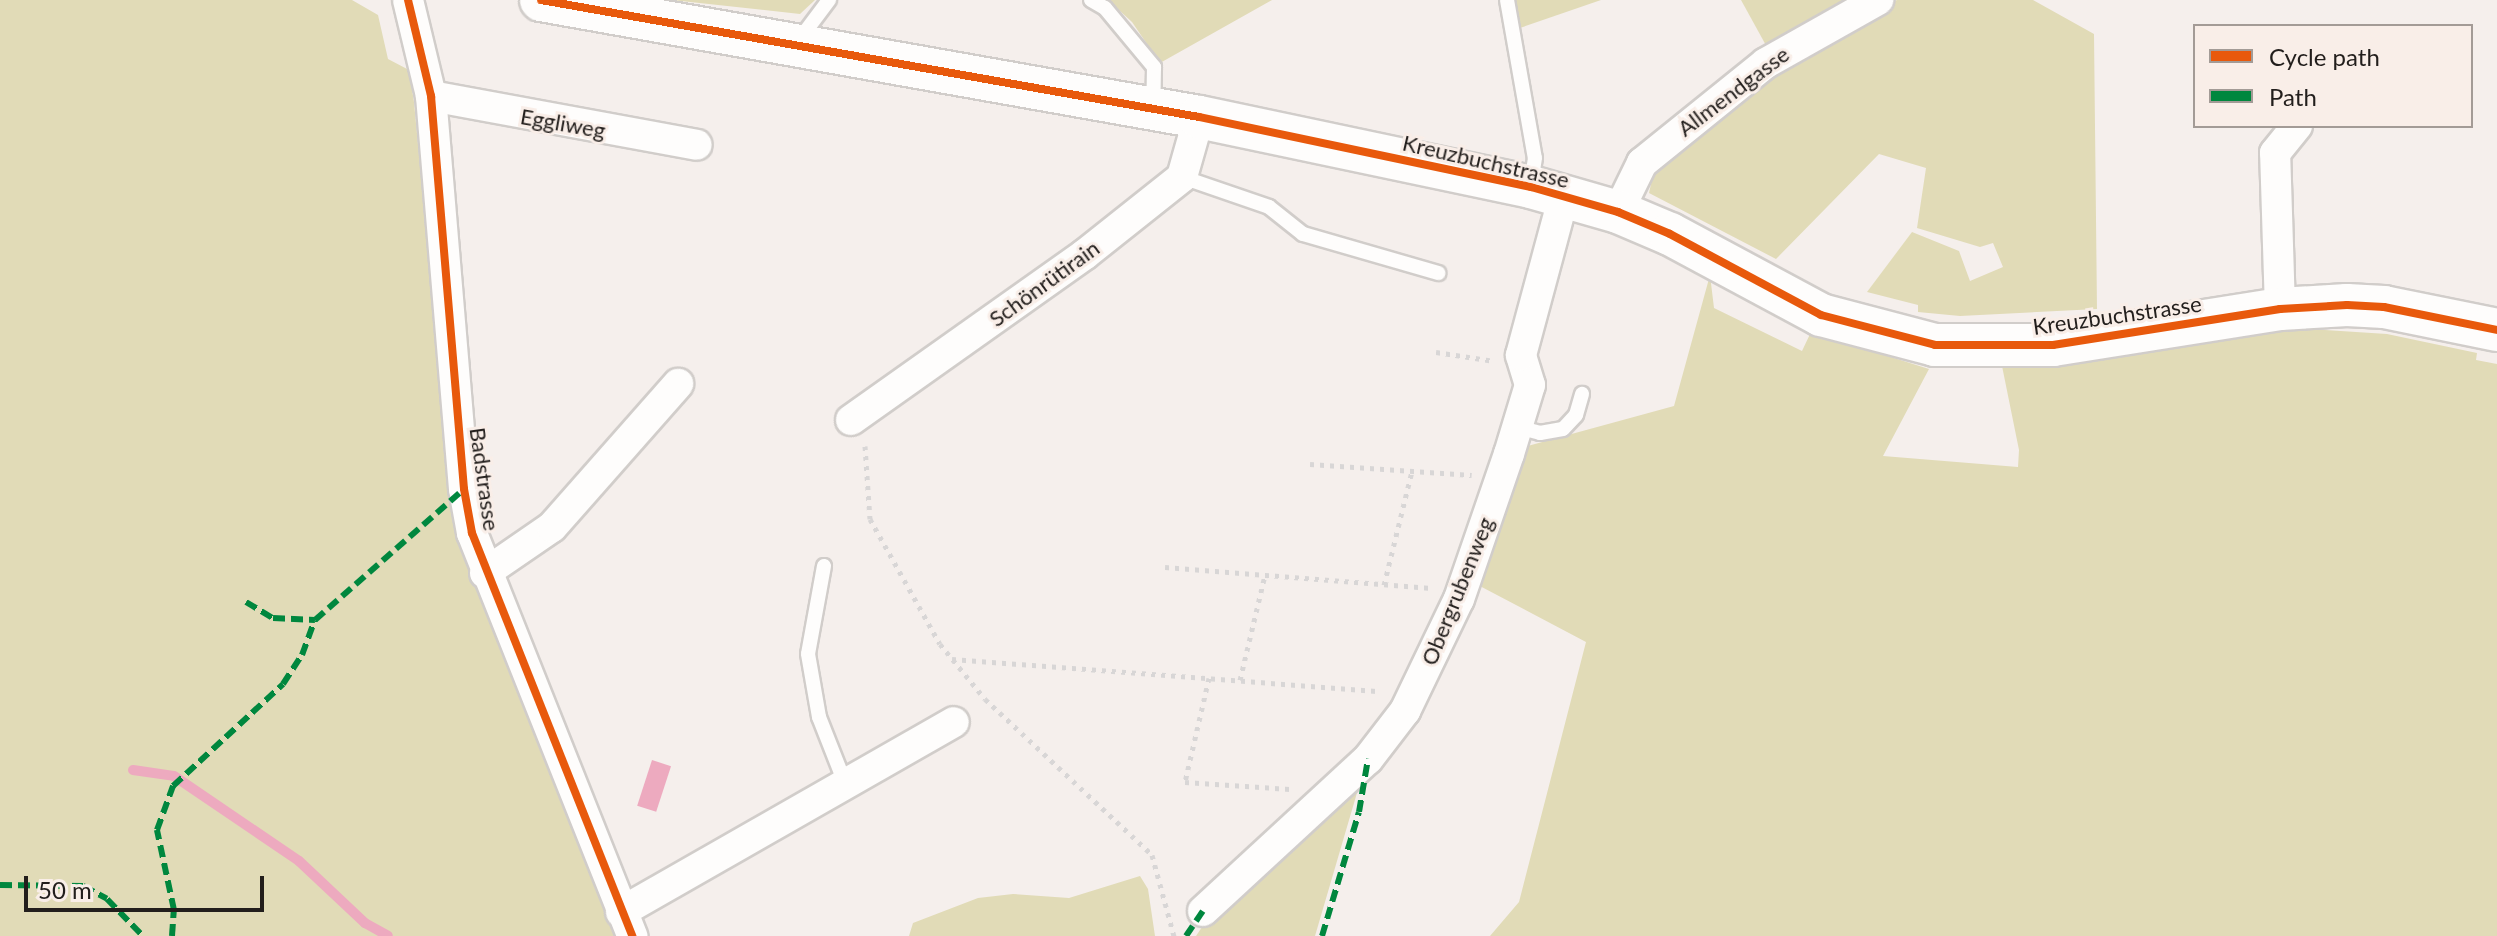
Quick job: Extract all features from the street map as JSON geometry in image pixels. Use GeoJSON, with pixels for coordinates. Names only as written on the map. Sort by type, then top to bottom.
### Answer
{"type":"FeatureCollection","features":[{"type":"Feature","properties":{"kind":"street","name":"Badstrasse"},"geometry":{"type":"LineString","coordinates":[[408,0],[431,96],[464,489],[485,573],[626,924],[845,783],[954,722]]}},
{"type":"Feature","properties":{"kind":"street","name":"Kreuzbuchstrasse"},"geometry":{"type":"LineString","coordinates":[[541,0],[1199,117],[1547,192],[1618,212],[1821,315],[1935,345],[2053,345],[2280,309],[2384,307],[2497,330]]}},
{"type":"Feature","properties":{"kind":"street","name":"Allmendgasse"},"geometry":{"type":"LineString","coordinates":[[1618,212],[1642,163],[1766,63],[1878,0]]}},
{"type":"Feature","properties":{"kind":"street","name":"Eggliweg"},"geometry":{"type":"LineString","coordinates":[[431,96],[697,145]]}},
{"type":"Feature","properties":{"kind":"street"},"geometry":{"type":"LineString","coordinates":[[1182,177],[1199,117]]}},
{"type":"Feature","properties":{"kind":"street"},"geometry":{"type":"LineString","coordinates":[[2280,309],[2275,153],[2295,128]]}},
{"type":"Feature","properties":{"kind":"street","name":"Schönrütirain"},"geometry":{"type":"LineString","coordinates":[[851,420],[1072,264],[1182,177]]}},
{"type":"Feature","properties":{"kind":"street","name":"Obergrubenweg"},"geometry":{"type":"LineString","coordinates":[[1203,911],[1368,759],[1413,694],[1462,591],[1502,478],[1530,385],[1521,355],[1547,192]]}},
{"type":"Feature","properties":{"kind":"street","name":"Badstrasse"},"geometry":{"type":"LineString","coordinates":[[485,573],[552,527],[678,384]]}},
{"type":"Feature","properties":{"kind":"lane"},"geometry":{"type":"LineString","coordinates":[[796,44],[829,0]]}},
{"type":"Feature","properties":{"kind":"lane"},"geometry":{"type":"LineString","coordinates":[[1091,0],[1105,8],[1154,67],[1153,109]]}},
{"type":"Feature","properties":{"kind":"lane"},"geometry":{"type":"LineString","coordinates":[[1507,0],[1535,158],[1547,192]]}},
{"type":"Feature","properties":{"kind":"lane"},"geometry":{"type":"LineString","coordinates":[[1182,177],[1269,207],[1303,234],[1438,273]]}},
{"type":"Feature","properties":{"kind":"lane"},"geometry":{"type":"LineString","coordinates":[[1518,427],[1540,433],[1563,429],[1576,415],[1582,394]]}},
{"type":"Feature","properties":{"kind":"lane"},"geometry":{"type":"LineString","coordinates":[[824,566],[808,654],[819,717],[845,783]]}},
{"type":"Feature","properties":{"kind":"path"},"geometry":{"type":"LineString","coordinates":[[1436,352],[1505,363],[1521,355]]}},
{"type":"Feature","properties":{"kind":"path"},"geometry":{"type":"LineString","coordinates":[[851,420],[868,450],[870,519],[951,659],[985,699],[1152,855],[1174,936]]}},
{"type":"Feature","properties":{"kind":"path"},"geometry":{"type":"LineString","coordinates":[[1310,464],[1502,478]]}},
{"type":"Feature","properties":{"kind":"path"},"geometry":{"type":"LineString","coordinates":[[1384,585],[1412,471]]}},
{"type":"Feature","properties":{"kind":"path"},"geometry":{"type":"LineString","coordinates":[[1165,567],[1462,591]]}},
{"type":"Feature","properties":{"kind":"path"},"geometry":{"type":"LineString","coordinates":[[1240,680],[1265,575]]}},
{"type":"Feature","properties":{"kind":"path"},"geometry":{"type":"LineString","coordinates":[[951,659],[1413,694]]}},
{"type":"Feature","properties":{"kind":"path"},"geometry":{"type":"LineString","coordinates":[[1209,678],[1185,782],[1331,792]]}},
{"type":"Feature","properties":{"kind":"shaded area"},"geometry":{"type":"Polygon","coordinates":[[[0,0],[352,0],[378,15],[388,59],[409,70],[414,102],[454,524],[615,936],[0,936],[0,0]]]}},
{"type":"Feature","properties":{"kind":"shaded area"},"geometry":{"type":"Polygon","coordinates":[[[672,0],[815,0],[800,14],[672,0]]]}},
{"type":"Feature","properties":{"kind":"shaded area"},"geometry":{"type":"Polygon","coordinates":[[[1108,0],[1272,0],[1160,63],[1132,22],[1108,0]]]}},
{"type":"Feature","properties":{"kind":"shaded area"},"geometry":{"type":"Polygon","coordinates":[[[1514,0],[1601,0],[1520,28],[1514,0]]]}},
{"type":"Feature","properties":{"kind":"shaded area"},"geometry":{"type":"Polygon","coordinates":[[[1741,0],[1859,0],[1768,49],[1741,0]]]}},
{"type":"Feature","properties":{"kind":"shaded area"},"geometry":{"type":"Polygon","coordinates":[[[1897,0],[2033,0],[2094,34],[2097,309],[1960,316],[1918,312],[1918,305],[1867,292],[1912,232],[1959,251],[1970,281],[2003,267],[1993,243],[1980,247],[1917,228],[1926,168],[1879,154],[1776,259],[1649,193],[1655,166],[1829,32],[1897,0]]]}},
{"type":"Feature","properties":{"kind":"shaded area"},"geometry":{"type":"Polygon","coordinates":[[[1710,275],[1714,308],[1802,351],[1811,332],[1929,369],[1883,456],[2018,467],[2019,450],[2002,366],[2294,328],[2387,334],[2477,353],[2476,360],[2497,364],[2497,936],[1490,936],[1519,902],[1586,642],[1476,584],[1520,448],[1674,406],[1710,275]]]}},
{"type":"Feature","properties":{"kind":"shaded area"},"geometry":{"type":"Polygon","coordinates":[[[652,760],[671,766],[656,812],[637,806],[652,760]]]}},
{"type":"Feature","properties":{"kind":"shaded area"},"geometry":{"type":"Polygon","coordinates":[[[1359,786],[1315,936],[1196,936],[1204,924],[1359,786]]]}},
{"type":"Feature","properties":{"kind":"shaded area"},"geometry":{"type":"Polygon","coordinates":[[[1140,876],[1148,889],[1155,936],[909,936],[913,923],[978,898],[1013,894],[1069,898],[1140,876]]]}},
{"type":"Feature","properties":{"kind":"waterway"},"geometry":{"type":"LineString","coordinates":[[133,770],[174,776],[299,861],[365,923],[388,936]]}},
{"type":"Feature","properties":{"kind":"marked path"},"geometry":{"type":"LineString","coordinates":[[172,936],[174,910],[157,830],[173,786],[283,684],[302,655],[315,620],[464,489]]}},
{"type":"Feature","properties":{"kind":"marked path"},"geometry":{"type":"LineString","coordinates":[[246,602],[273,618],[315,620]]}},
{"type":"Feature","properties":{"kind":"marked path"},"geometry":{"type":"LineString","coordinates":[[1322,936],[1359,812],[1368,759]]}},
{"type":"Feature","properties":{"kind":"marked path"},"geometry":{"type":"LineString","coordinates":[[0,885],[83,886],[107,899],[143,936]]}},
{"type":"Feature","properties":{"kind":"marked path"},"geometry":{"type":"LineString","coordinates":[[1186,936],[1203,911]]}},
{"type":"Feature","properties":{"kind":"cycle path"},"geometry":{"type":"LineString","coordinates":[[408,0],[431,96],[464,489],[472,533],[632,936]]}},
{"type":"Feature","properties":{"kind":"cycle path"},"geometry":{"type":"LineString","coordinates":[[541,0],[1199,117],[1531,187],[1618,212],[1670,234],[1821,315],[1935,345],[2053,345],[2280,309],[2347,305],[2384,307],[2497,330]]}}]}
